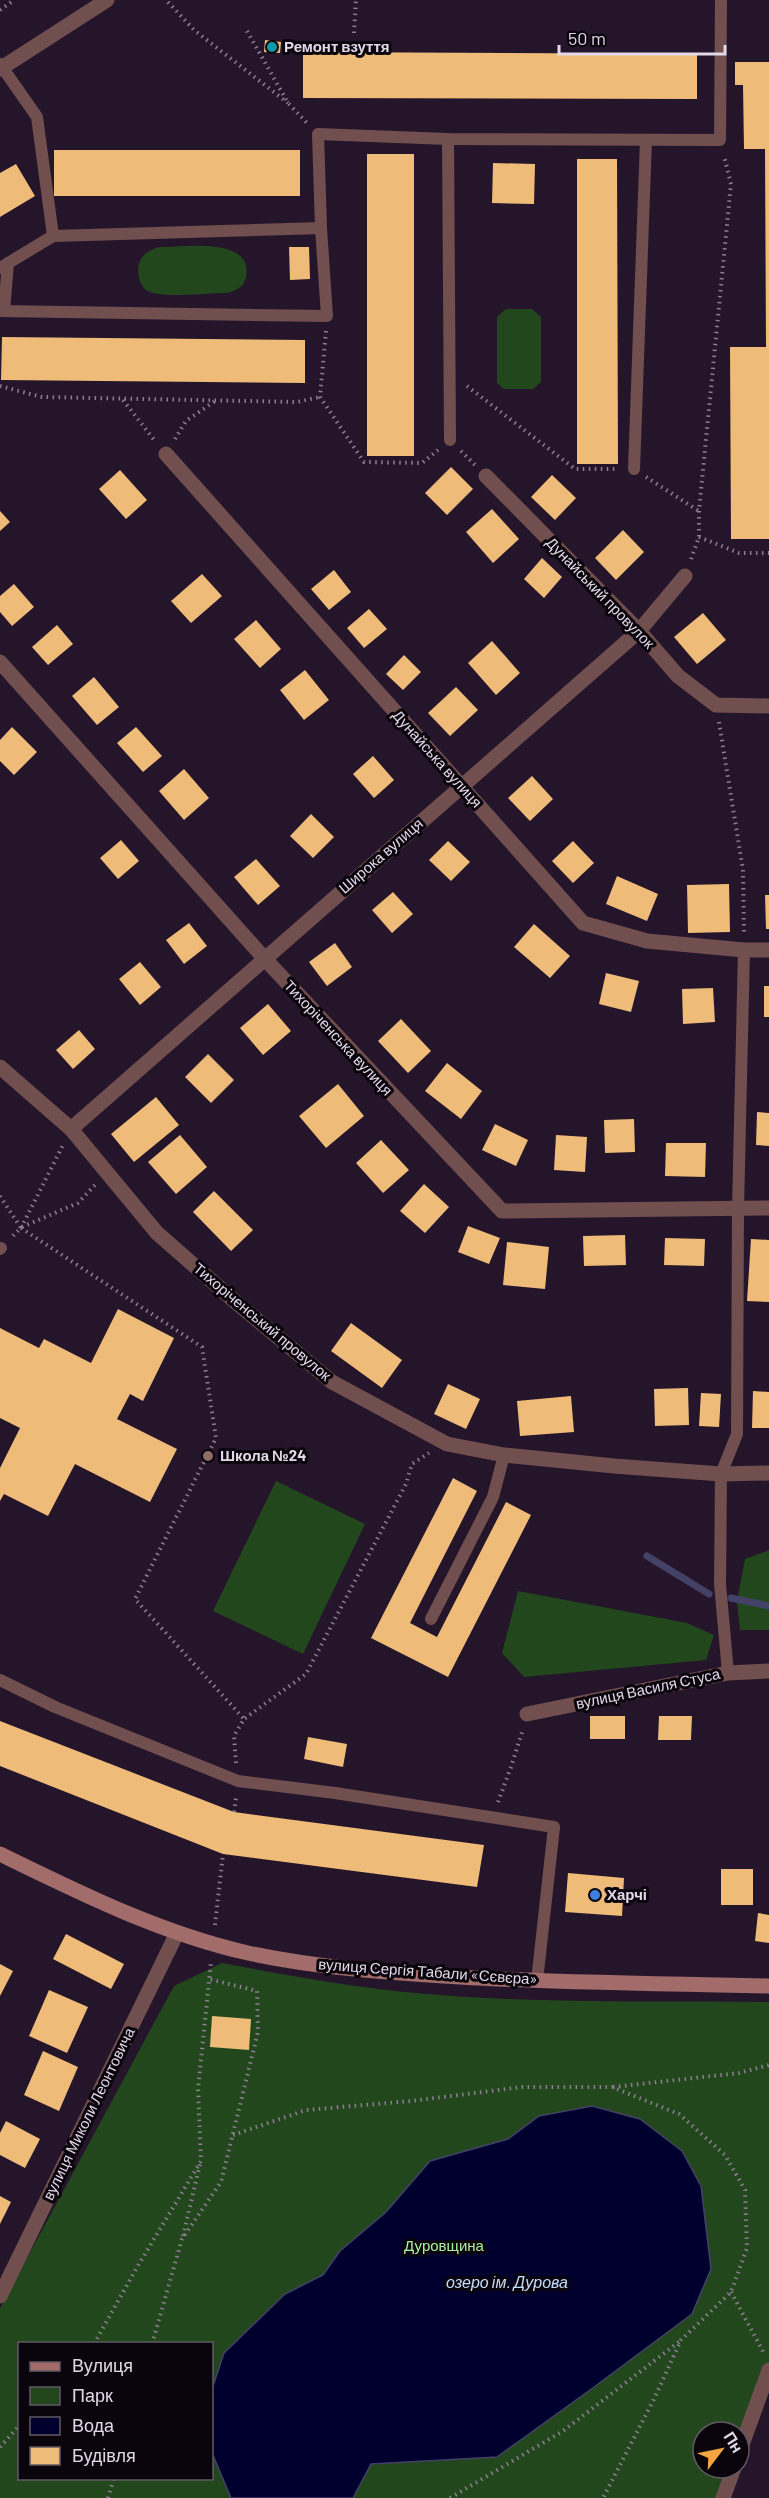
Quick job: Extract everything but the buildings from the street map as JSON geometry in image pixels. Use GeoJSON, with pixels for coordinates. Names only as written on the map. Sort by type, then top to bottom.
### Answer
{"type":"FeatureCollection","features":[{"type":"Feature","properties":{"kind":"main road","name":"вулиця Сергія Табали «Сєвєра»"},"geometry":{"type":"LineString","coordinates":[[0,1854],[129,1915],[177,1933],[213,1944],[294,1961],[367,1971],[537,1982],[769,1986]]}},
{"type":"Feature","properties":{"kind":"street"},"geometry":{"type":"LineString","coordinates":[[1,67],[107,0]]}},
{"type":"Feature","properties":{"kind":"street","name":"Дунайська вулиця"},"geometry":{"type":"LineString","coordinates":[[166,454],[583,923],[647,941],[744,950],[769,950]]}},
{"type":"Feature","properties":{"kind":"street","name":"Дунайський провулок"},"geometry":{"type":"LineString","coordinates":[[486,476],[639,630],[678,676],[716,705]]}},
{"type":"Feature","properties":{"kind":"street","name":"Широка вулиця"},"geometry":{"type":"LineString","coordinates":[[70,1129],[639,630],[685,576]]}},
{"type":"Feature","properties":{"kind":"street","name":"Тихоріченська вулиця"},"geometry":{"type":"LineString","coordinates":[[0,662],[264,958],[502,1211],[769,1208]]}},
{"type":"Feature","properties":{"kind":"street"},"geometry":{"type":"LineString","coordinates":[[716,705],[769,706]]}},
{"type":"Feature","properties":{"kind":"street","name":"Тихоріченський провулок"},"geometry":{"type":"LineString","coordinates":[[0,1067],[70,1129],[157,1233],[332,1382],[447,1444],[504,1455],[721,1474],[769,1473]]}},
{"type":"Feature","properties":{"kind":"street","name":"вулиця Василя Стуса"},"geometry":{"type":"LineString","coordinates":[[527,1714],[728,1673],[769,1671]]}},
{"type":"Feature","properties":{"kind":"street","name":"вулиця Миколи Леонтовича"},"geometry":{"type":"LineString","coordinates":[[0,2296],[177,1933]]}},
{"type":"Feature","properties":{"kind":"street"},"geometry":{"type":"LineString","coordinates":[[751,2420],[769,2370]]}},
{"type":"Feature","properties":{"kind":"street"},"geometry":{"type":"LineString","coordinates":[[723,2498],[730,2480]]}},
{"type":"Feature","properties":{"kind":"lane"},"geometry":{"type":"LineString","coordinates":[[321,228],[53,236],[4,266],[2,311],[327,316],[318,134],[448,139],[720,140],[721,0]]}},
{"type":"Feature","properties":{"kind":"lane"},"geometry":{"type":"LineString","coordinates":[[1,67],[37,117],[53,236]]}},
{"type":"Feature","properties":{"kind":"lane"},"geometry":{"type":"LineString","coordinates":[[448,139],[450,440]]}},
{"type":"Feature","properties":{"kind":"lane"},"geometry":{"type":"LineString","coordinates":[[634,469],[646,140]]}},
{"type":"Feature","properties":{"kind":"lane"},"geometry":{"type":"LineString","coordinates":[[728,1673],[720,1584],[721,1474],[737,1434],[738,1209],[744,950]]}},
{"type":"Feature","properties":{"kind":"lane"},"geometry":{"type":"LineString","coordinates":[[430,1619],[493,1497],[504,1455]]}},
{"type":"Feature","properties":{"kind":"lane"},"geometry":{"type":"LineString","coordinates":[[0,1680],[55,1707],[238,1781],[335,1793],[554,1827],[537,1982]]}},
{"type":"Feature","properties":{"kind":"path"},"geometry":{"type":"LineString","coordinates":[[354,33],[356,0]]}},
{"type":"Feature","properties":{"kind":"path"},"geometry":{"type":"LineString","coordinates":[[0,10],[11,1]]}},
{"type":"Feature","properties":{"kind":"path"},"geometry":{"type":"LineString","coordinates":[[168,2],[194,30],[288,103],[318,134]]}},
{"type":"Feature","properties":{"kind":"path"},"geometry":{"type":"LineString","coordinates":[[247,31],[288,103]]}},
{"type":"Feature","properties":{"kind":"path"},"geometry":{"type":"LineString","coordinates":[[720,140],[731,184],[699,511],[699,537],[739,553],[769,554]]}},
{"type":"Feature","properties":{"kind":"path"},"geometry":{"type":"LineString","coordinates":[[327,316],[320,397],[364,462],[422,463],[450,440],[486,476]]}},
{"type":"Feature","properties":{"kind":"path"},"geometry":{"type":"LineString","coordinates":[[450,373],[575,469],[634,469],[699,511]]}},
{"type":"Feature","properties":{"kind":"path"},"geometry":{"type":"LineString","coordinates":[[0,386],[42,397],[297,402],[320,397]]}},
{"type":"Feature","properties":{"kind":"path"},"geometry":{"type":"LineString","coordinates":[[122,399],[166,454],[186,421],[215,401]]}},
{"type":"Feature","properties":{"kind":"path"},"geometry":{"type":"LineString","coordinates":[[716,705],[743,870],[744,950]]}},
{"type":"Feature","properties":{"kind":"path"},"geometry":{"type":"LineString","coordinates":[[21,1228],[70,1129]]}},
{"type":"Feature","properties":{"kind":"path"},"geometry":{"type":"LineString","coordinates":[[0,1248],[21,1228],[78,1203],[106,1173]]}},
{"type":"Feature","properties":{"kind":"path"},"geometry":{"type":"LineString","coordinates":[[0,1196],[21,1228],[202,1347],[216,1438],[135,1599],[244,1719]]}},
{"type":"Feature","properties":{"kind":"path"},"geometry":{"type":"LineString","coordinates":[[238,1781],[234,1736],[244,1719],[306,1674],[406,1484],[412,1464],[427,1454]]}},
{"type":"Feature","properties":{"kind":"path"},"geometry":{"type":"LineString","coordinates":[[491,1817],[511,1767],[527,1714]]}},
{"type":"Feature","properties":{"kind":"path"},"geometry":{"type":"LineString","coordinates":[[152,2342],[182,2239],[201,2161],[198,2089],[223,1854]]}},
{"type":"Feature","properties":{"kind":"path"},"geometry":{"type":"LineString","coordinates":[[182,2239],[221,2182],[258,2032],[257,1991],[209,1979]]}},
{"type":"Feature","properties":{"kind":"path"},"geometry":{"type":"LineString","coordinates":[[233,2135],[306,2110],[411,2101],[522,2087],[612,2087],[739,2073],[769,2065]]}},
{"type":"Feature","properties":{"kind":"path"},"geometry":{"type":"LineString","coordinates":[[450,2498],[563,2431],[681,2340],[730,2292],[747,2248],[745,2190],[725,2154],[679,2114],[612,2087]]}},
{"type":"Feature","properties":{"kind":"path"},"geometry":{"type":"LineString","coordinates":[[95,2342],[201,2161]]}},
{"type":"Feature","properties":{"kind":"path"},"geometry":{"type":"LineString","coordinates":[[730,2292],[769,2363]]}},
{"type":"Feature","properties":{"kind":"path"},"geometry":{"type":"LineString","coordinates":[[603,2498],[655,2397],[681,2340]]}},
{"type":"Feature","properties":{"kind":"path"},"geometry":{"type":"LineString","coordinates":[[0,2447],[18,2427]]}},
{"type":"Feature","properties":{"kind":"path"},"geometry":{"type":"LineString","coordinates":[[108,2498],[113,2480]]}},
{"type":"Feature","properties":{"kind":"green space"},"geometry":{"type":"Polygon","coordinates":[[[199,246],[228,249],[239,255],[246,264],[245,280],[239,288],[226,293],[172,295],[152,293],[142,285],[138,267],[144,255],[159,247],[199,246]]]}},
{"type":"Feature","properties":{"kind":"green space"},"geometry":{"type":"Polygon","coordinates":[[[506,309],[532,309],[541,317],[541,382],[533,389],[504,389],[497,383],[497,317],[506,309]]]}},
{"type":"Feature","properties":{"kind":"green space"},"geometry":{"type":"Polygon","coordinates":[[[276,1481],[365,1524],[303,1654],[213,1611],[276,1481]]]}},
{"type":"Feature","properties":{"kind":"green space"},"geometry":{"type":"Polygon","coordinates":[[[769,1550],[769,1630],[740,1630],[737,1601],[745,1559],[769,1550]]]}},
{"type":"Feature","properties":{"kind":"green space"},"geometry":{"type":"Polygon","coordinates":[[[518,1591],[687,1623],[714,1635],[706,1660],[524,1677],[502,1653],[518,1591]]]}},
{"type":"Feature","properties":{"kind":"green space","name":"Дуровщина"},"geometry":{"type":"Polygon","coordinates":[[[222,1963],[366,1987],[459,1997],[592,2001],[769,2002],[769,2392],[751,2433],[751,2420],[691,2420],[691,2480],[736,2480],[730,2498],[0,2498],[0,2308],[174,1986],[222,1963]]]}},
{"type":"Feature","properties":{"kind":"water","name":"озеро ім. Дурова"},"geometry":{"type":"Polygon","coordinates":[[[592,2106],[640,2119],[682,2151],[701,2186],[711,2269],[692,2314],[497,2457],[371,2464],[353,2498],[231,2498],[213,2455],[213,2386],[224,2353],[285,2294],[323,2275],[340,2251],[386,2212],[430,2161],[508,2139],[539,2116],[592,2106]]]}},
{"type":"Feature","properties":{"kind":"waterway"},"geometry":{"type":"LineString","coordinates":[[647,1556],[709,1594]]}},
{"type":"Feature","properties":{"kind":"waterway"},"geometry":{"type":"LineString","coordinates":[[731,1598],[769,1606]]}},
{"type":"Feature","properties":{"kind":"place","name":"Ремонт взуття"},"geometry":{"type":"Point","coordinates":[272,47]}},
{"type":"Feature","properties":{"kind":"place","name":"Школа №24"},"geometry":{"type":"Point","coordinates":[208,1456]}},
{"type":"Feature","properties":{"kind":"place","name":"Харчі"},"geometry":{"type":"Point","coordinates":[595,1895]}}]}
